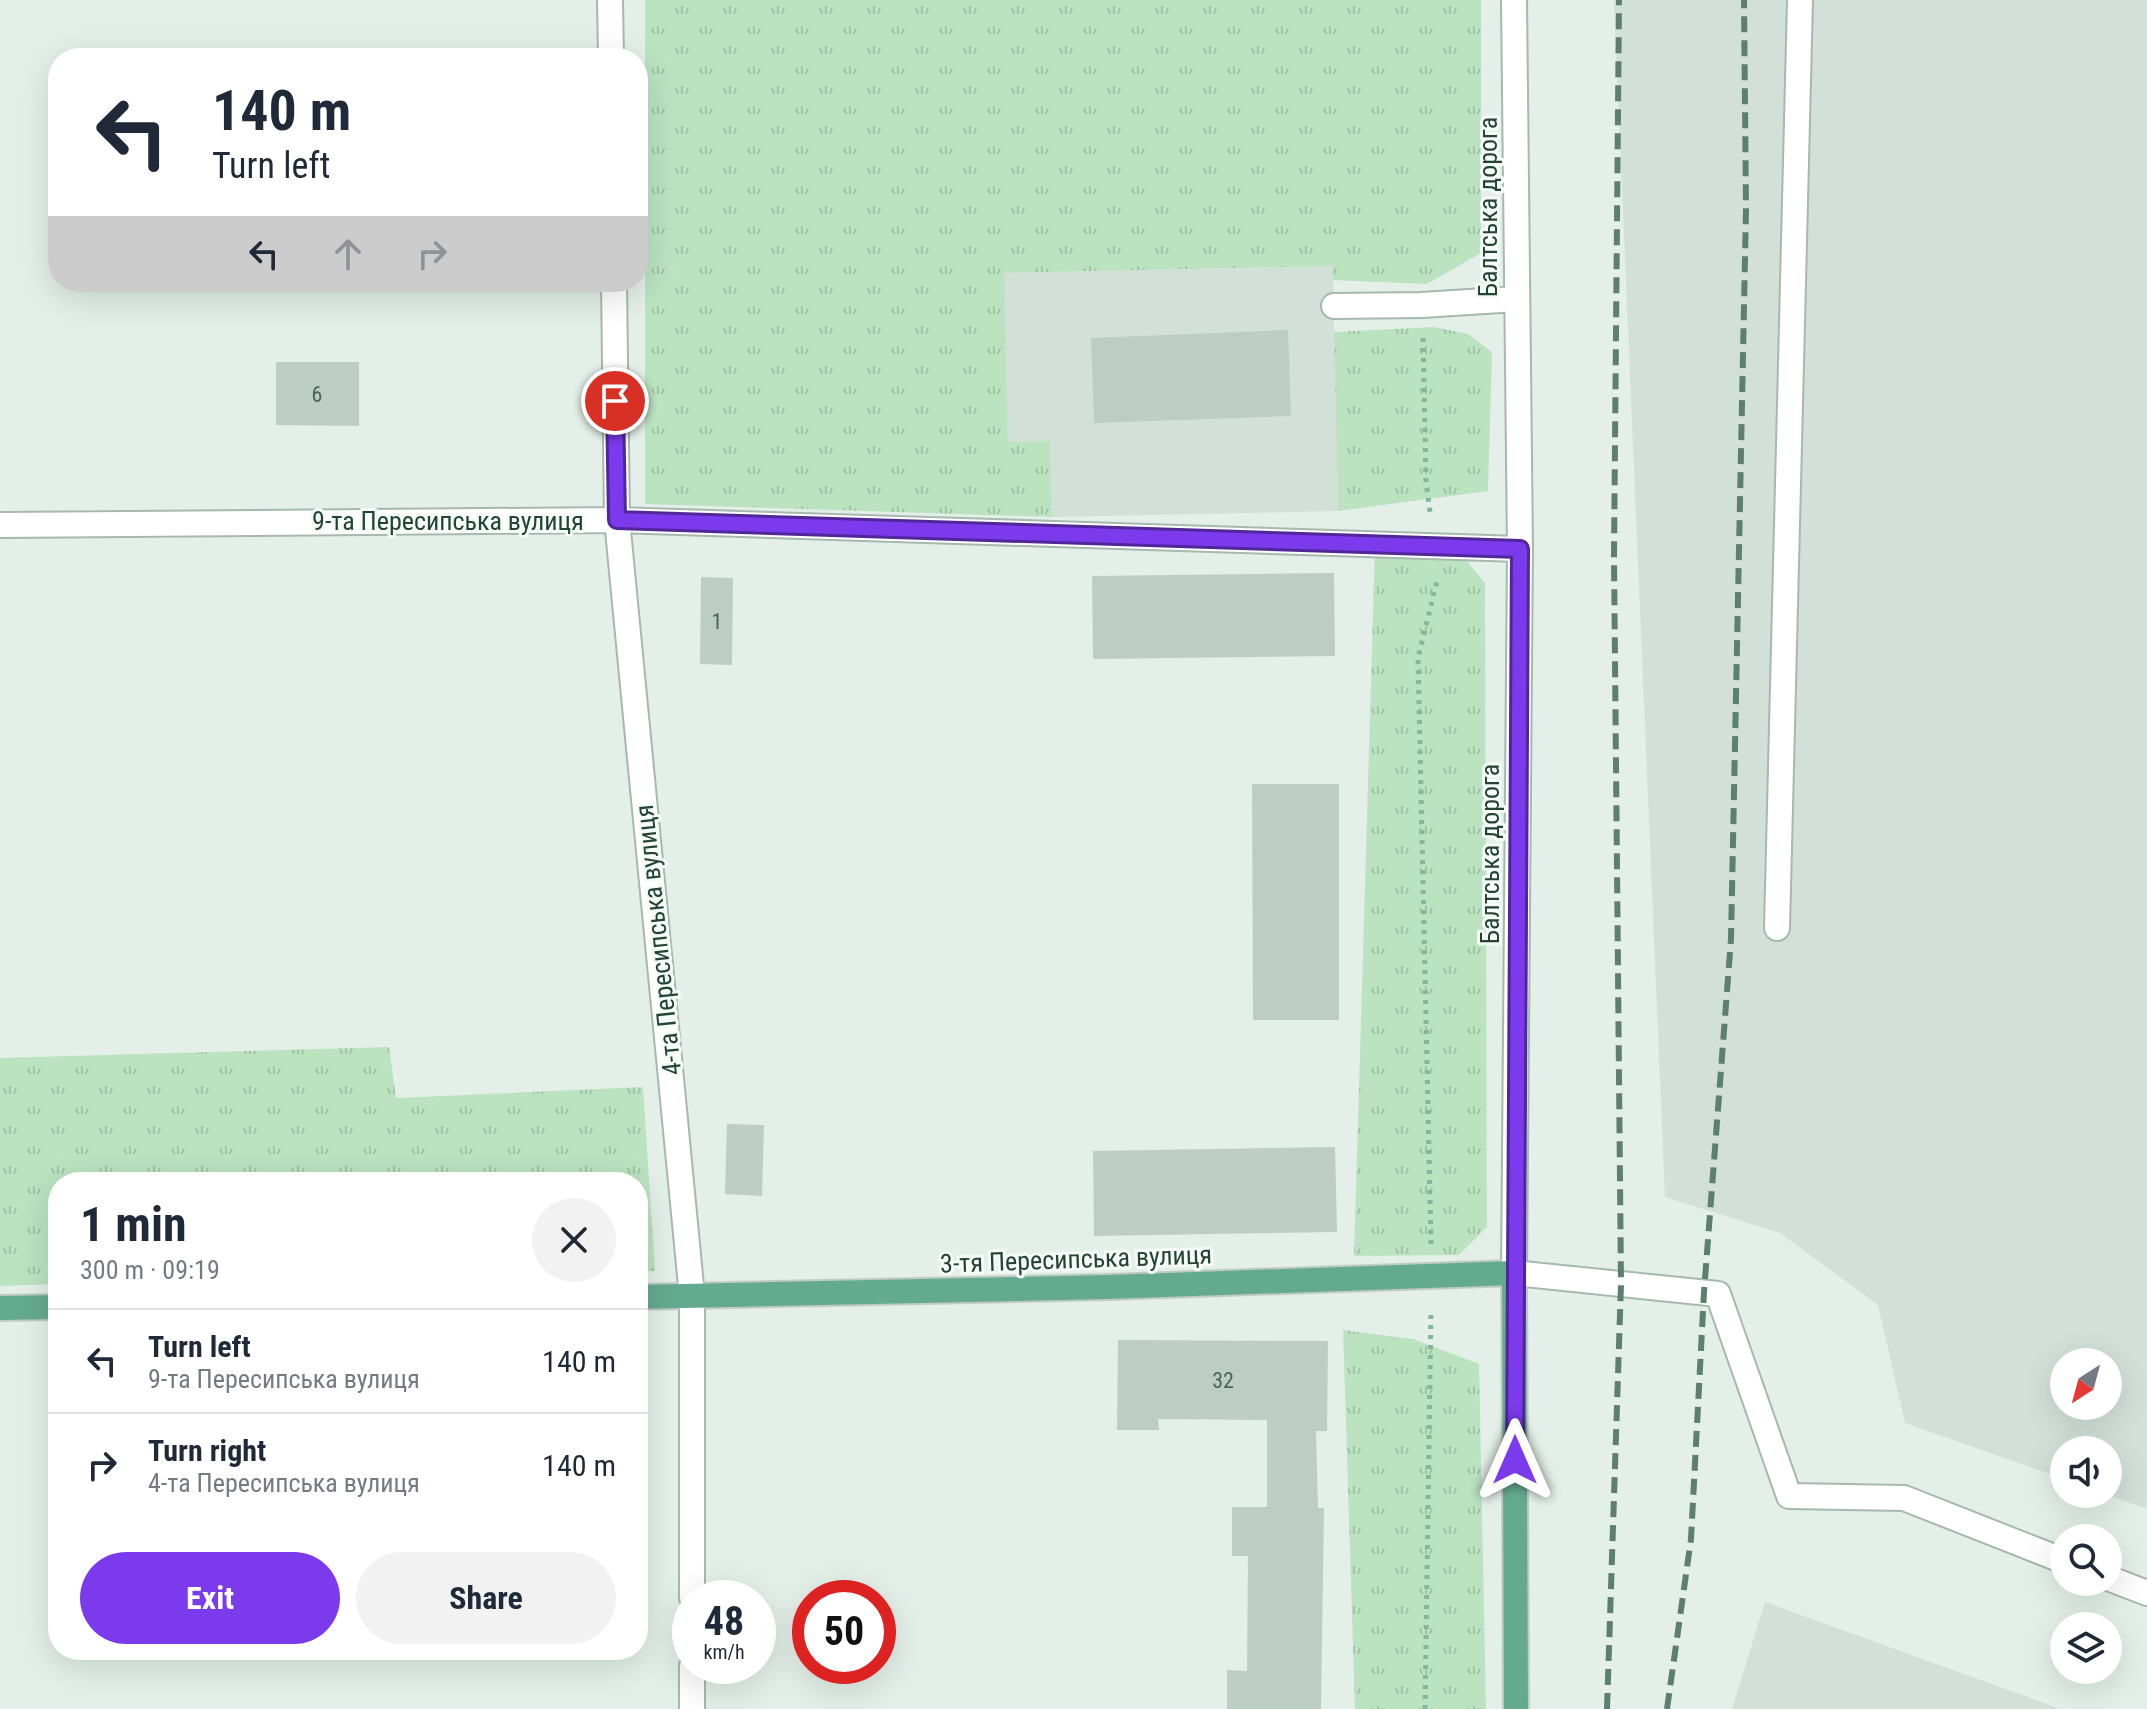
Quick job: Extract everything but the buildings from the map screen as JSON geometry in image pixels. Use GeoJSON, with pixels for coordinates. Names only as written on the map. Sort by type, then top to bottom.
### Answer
{"type":"FeatureCollection","features":[{"type":"Feature","properties":{"kind":"main road","name":"3-тя Пересипська вулиця"},"geometry":{"type":"LineString","coordinates":[[648,1297],[1108,1287],[1514,1273]]}},
{"type":"Feature","properties":{"kind":"main road","name":"Балтська дорога"},"geometry":{"type":"LineString","coordinates":[[1514,1273],[1516,1709]]}},
{"type":"Feature","properties":{"kind":"main road"},"geometry":{"type":"LineString","coordinates":[[0,1308],[48,1307]]}},
{"type":"Feature","properties":{"kind":"street"},"geometry":{"type":"LineString","coordinates":[[610,0],[611,48]]}},
{"type":"Feature","properties":{"kind":"street","name":"Балтська дорога"},"geometry":{"type":"LineString","coordinates":[[1514,0],[1520,549],[1514,1273]]}},
{"type":"Feature","properties":{"kind":"street"},"geometry":{"type":"LineString","coordinates":[[1777,928],[1800,0]]}},
{"type":"Feature","properties":{"kind":"street","name":"4-та Пересипська вулиця"},"geometry":{"type":"LineString","coordinates":[[614,292],[617,520],[692,1296],[692,1580]]}},
{"type":"Feature","properties":{"kind":"street"},"geometry":{"type":"LineString","coordinates":[[1334,306],[1516,299]]}},
{"type":"Feature","properties":{"kind":"street","name":"9-та Пересипська вулиця"},"geometry":{"type":"LineString","coordinates":[[0,525],[617,520],[1520,549]]}},
{"type":"Feature","properties":{"kind":"street"},"geometry":{"type":"LineString","coordinates":[[1514,1273],[1718,1294],[1789,1496],[1904,1498],[2050,1555]]}},
{"type":"Feature","properties":{"kind":"street"},"geometry":{"type":"LineString","coordinates":[[2122,1583],[2147,1593]]}},
{"type":"Feature","properties":{"kind":"street"},"geometry":{"type":"LineString","coordinates":[[692,1684],[692,1709]]}},
{"type":"Feature","properties":{"kind":"path"},"geometry":{"type":"LineString","coordinates":[[1422,305],[1426,481],[1440,568],[1418,658],[1431,1276],[1425,1709]]}},
{"type":"Feature","properties":{"kind":"shaded area"},"geometry":{"type":"Polygon","coordinates":[[[1614,0],[2147,0],[2147,1509],[2122,1500],[2122,1436],[2050,1436],[2050,1474],[1905,1423],[1878,1305],[1780,1233],[1665,1197],[1614,0]]]}},
{"type":"Feature","properties":{"kind":"shaded area"},"geometry":{"type":"Polygon","coordinates":[[[1333,266],[1338,511],[1052,517],[1050,442],[1008,443],[1003,273],[1333,266]]]}},
{"type":"Feature","properties":{"kind":"shaded area"},"geometry":{"type":"Polygon","coordinates":[[[1765,1602],[2061,1709],[1732,1709],[1765,1602]]]}},
{"type":"Feature","properties":{"kind":"green space"},"geometry":{"type":"Polygon","coordinates":[[[645,0],[1481,0],[1481,253],[1427,284],[1333,280],[1332,266],[1004,273],[1008,442],[1050,441],[1052,517],[645,504],[648,48],[645,48],[645,0]]]}},
{"type":"Feature","properties":{"kind":"green space"},"geometry":{"type":"Polygon","coordinates":[[[1434,327],[1468,334],[1492,352],[1488,491],[1338,511],[1334,332],[1434,327]]]}},
{"type":"Feature","properties":{"kind":"green space"},"geometry":{"type":"Polygon","coordinates":[[[1375,545],[1455,547],[1485,583],[1487,1227],[1459,1255],[1354,1256],[1375,545]]]}},
{"type":"Feature","properties":{"kind":"green space"},"geometry":{"type":"Polygon","coordinates":[[[389,1047],[396,1098],[643,1087],[655,1271],[648,1271],[648,1172],[48,1172],[48,1284],[0,1286],[0,1058],[389,1047]]]}},
{"type":"Feature","properties":{"kind":"green space"},"geometry":{"type":"Polygon","coordinates":[[[1343,1330],[1413,1339],[1479,1364],[1486,1709],[1355,1709],[1343,1330]]]}},
{"type":"Feature","properties":{"kind":"railway"},"geometry":{"type":"LineString","coordinates":[[1607,1709],[1621,1284],[1614,556],[1619,0]]}},
{"type":"Feature","properties":{"kind":"railway"},"geometry":{"type":"LineString","coordinates":[[1667,1709],[1691,1539],[1704,1292],[1731,939],[1746,209],[1744,0]]}},
{"type":"Feature","properties":{"kind":"route"},"geometry":{"type":"LineString","coordinates":[[615,401],[617,520],[1520,549],[1515,1460]]}}]}
